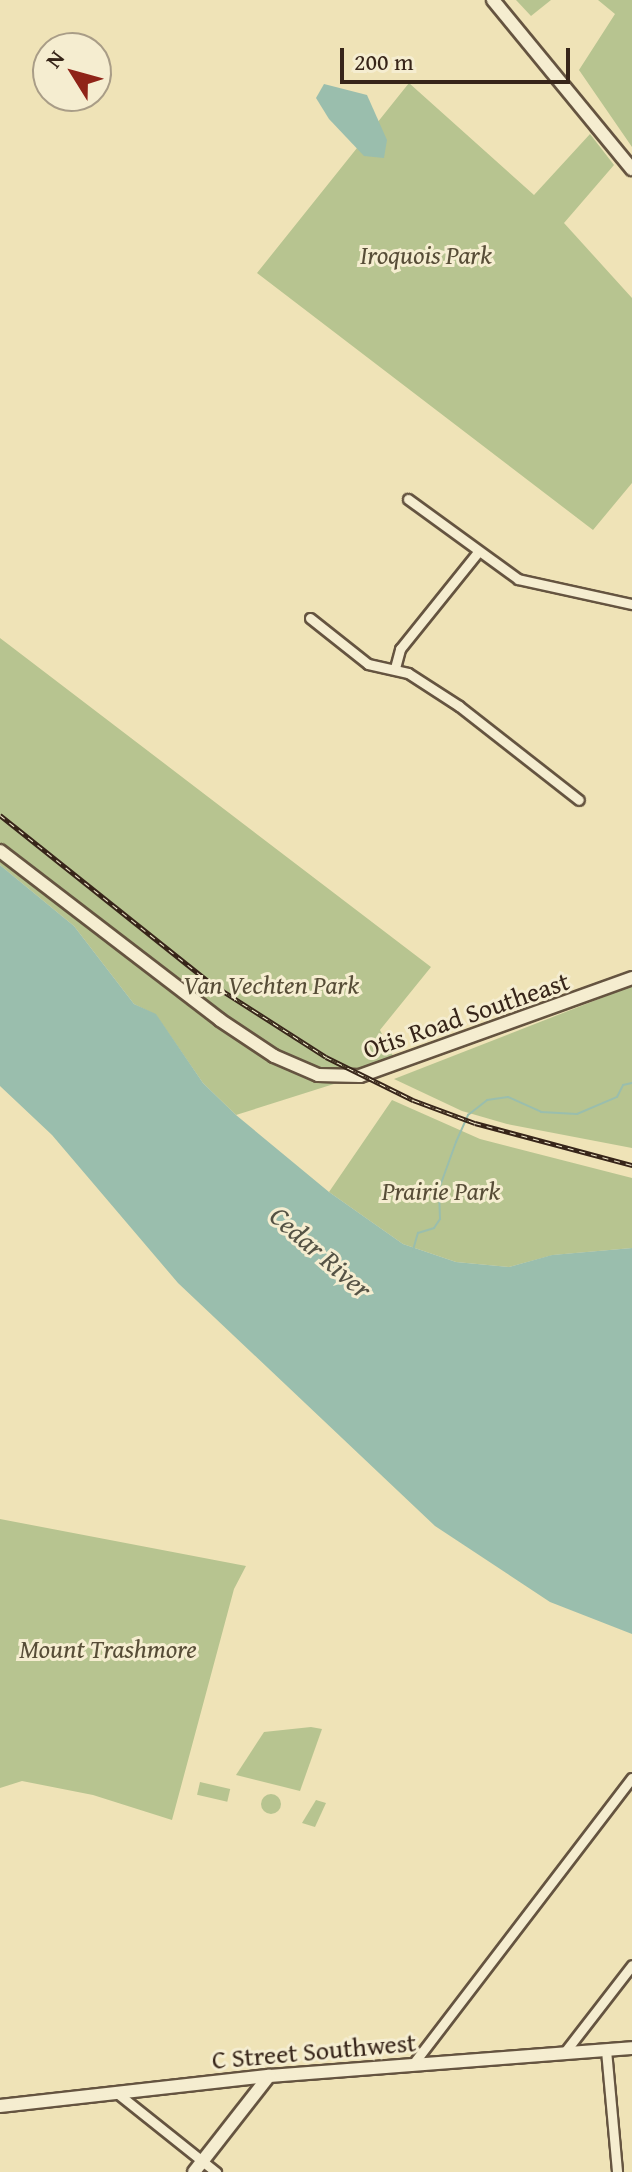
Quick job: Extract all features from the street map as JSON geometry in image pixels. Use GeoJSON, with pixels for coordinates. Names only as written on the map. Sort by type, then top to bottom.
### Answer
{"type":"FeatureCollection","features":[{"type":"Feature","properties":{"kind":"street"},"geometry":{"type":"LineString","coordinates":[[493,0],[632,169]]}},
{"type":"Feature","properties":{"kind":"street"},"geometry":{"type":"LineString","coordinates":[[408,499],[478,552],[535,585],[632,604]]}},
{"type":"Feature","properties":{"kind":"street"},"geometry":{"type":"LineString","coordinates":[[395,668],[400,649],[478,552]]}},
{"type":"Feature","properties":{"kind":"street"},"geometry":{"type":"LineString","coordinates":[[310,618],[368,664],[395,668],[459,706],[579,800]]}},
{"type":"Feature","properties":{"kind":"street","name":"Otis Road Southeast"},"geometry":{"type":"LineString","coordinates":[[0,851],[220,1020],[274,1056],[318,1075],[360,1076],[632,978]]}},
{"type":"Feature","properties":{"kind":"street"},"geometry":{"type":"LineString","coordinates":[[413,2064],[632,1778]]}},
{"type":"Feature","properties":{"kind":"street"},"geometry":{"type":"LineString","coordinates":[[564,2053],[632,1965]]}},
{"type":"Feature","properties":{"kind":"street","name":"C Street Southwest"},"geometry":{"type":"LineString","coordinates":[[0,2106],[269,2076],[632,2048]]}},
{"type":"Feature","properties":{"kind":"street"},"geometry":{"type":"LineString","coordinates":[[606,2050],[617,2172]]}},
{"type":"Feature","properties":{"kind":"street"},"geometry":{"type":"LineString","coordinates":[[198,2167],[269,2076]]}},
{"type":"Feature","properties":{"kind":"street"},"geometry":{"type":"LineString","coordinates":[[117,2093],[198,2167],[216,2172]]}},
{"type":"Feature","properties":{"kind":"green space"},"geometry":{"type":"Polygon","coordinates":[[[516,0],[551,0],[531,16],[516,0]]]}},
{"type":"Feature","properties":{"kind":"green space"},"geometry":{"type":"Polygon","coordinates":[[[598,0],[632,0],[632,147],[579,70],[615,14],[598,0]]]}},
{"type":"Feature","properties":{"kind":"green space","name":"Iroquois Park"},"geometry":{"type":"Polygon","coordinates":[[[409,83],[534,195],[590,134],[614,165],[564,223],[632,298],[632,483],[593,530],[257,273],[409,83]]]}},
{"type":"Feature","properties":{"kind":"green space","name":"Van Vechten Park"},"geometry":{"type":"Polygon","coordinates":[[[0,638],[431,967],[380,1030],[397,1064],[236,1115],[203,1083],[156,1015],[134,1004],[74,926],[0,865],[0,638]]]}},
{"type":"Feature","properties":{"kind":"green space","name":"Prairie Park"},"geometry":{"type":"Polygon","coordinates":[[[632,986],[632,1148],[507,1124],[462,1111],[394,1079],[632,986]]]}},
{"type":"Feature","properties":{"kind":"green space","name":"Prairie Park"},"geometry":{"type":"Polygon","coordinates":[[[392,1100],[480,1139],[632,1178],[632,1248],[553,1255],[509,1267],[456,1262],[403,1244],[329,1192],[392,1100]]]}},
{"type":"Feature","properties":{"kind":"green space","name":"Mount Trashmore"},"geometry":{"type":"Polygon","coordinates":[[[0,1519],[246,1566],[234,1589],[172,1820],[93,1795],[22,1781],[0,1788],[0,1519]]]}},
{"type":"Feature","properties":{"kind":"green space"},"geometry":{"type":"Polygon","coordinates":[[[311,1727],[322,1729],[300,1791],[236,1775],[264,1732],[311,1727]]]}},
{"type":"Feature","properties":{"kind":"green space"},"geometry":{"type":"Polygon","coordinates":[[[200,1782],[230,1789],[227,1802],[197,1795],[200,1782]]]}},
{"type":"Feature","properties":{"kind":"green space"},"geometry":{"type":"Polygon","coordinates":[[[271,1794],[278,1797],[281,1804],[278,1811],[271,1814],[264,1811],[261,1804],[264,1797],[271,1794]]]}},
{"type":"Feature","properties":{"kind":"green space"},"geometry":{"type":"Polygon","coordinates":[[[316,1800],[326,1803],[315,1827],[302,1823],[316,1800]]]}},
{"type":"Feature","properties":{"kind":"water"},"geometry":{"type":"Polygon","coordinates":[[[324,84],[367,95],[387,140],[384,158],[364,156],[329,119],[316,98],[324,84]]]}},
{"type":"Feature","properties":{"kind":"water","name":"Cedar River"},"geometry":{"type":"Polygon","coordinates":[[[0,865],[74,926],[134,1004],[156,1014],[203,1083],[236,1115],[329,1192],[403,1244],[456,1262],[509,1267],[552,1255],[632,1248],[632,1634],[550,1602],[435,1526],[178,1283],[52,1135],[0,1086],[0,865]]]}},
{"type":"Feature","properties":{"kind":"waterway"},"geometry":{"type":"LineString","coordinates":[[413,1250],[418,1233],[434,1228],[440,1219],[439,1189],[456,1142],[468,1115],[487,1100],[508,1097],[541,1112],[577,1114],[617,1097],[623,1085],[632,1083]]}},
{"type":"Feature","properties":{"kind":"railway"},"geometry":{"type":"LineString","coordinates":[[0,815],[212,984],[326,1057],[413,1100],[475,1123],[632,1165]]}}]}
